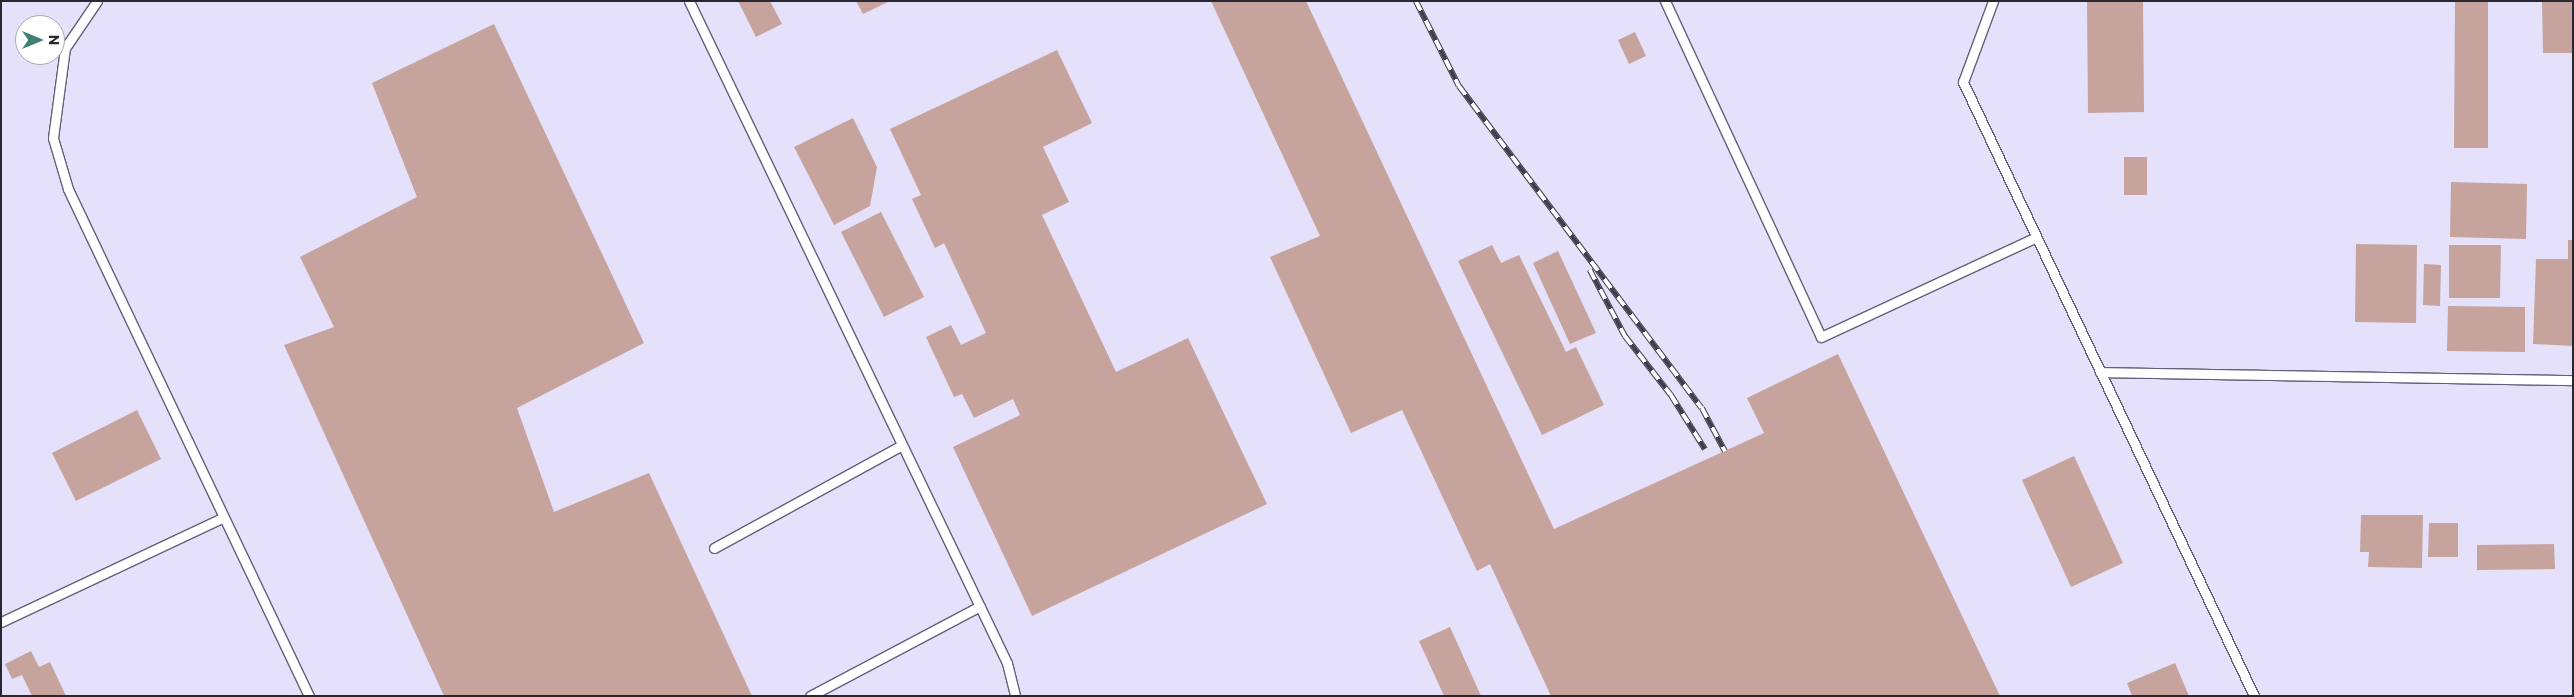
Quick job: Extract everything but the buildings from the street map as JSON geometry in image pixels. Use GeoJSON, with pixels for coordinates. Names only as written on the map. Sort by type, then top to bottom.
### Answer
{"type":"FeatureCollection","features":[{"type":"Feature","properties":{"kind":"lane"},"geometry":{"type":"LineString","coordinates":[[97,1],[65,48],[53,138],[68,189],[309,696]]}},
{"type":"Feature","properties":{"kind":"lane"},"geometry":{"type":"LineString","coordinates":[[689,1],[1007,663],[1015,696]]}},
{"type":"Feature","properties":{"kind":"lane"},"geometry":{"type":"LineString","coordinates":[[1666,1],[1821,337],[2036,236]]}},
{"type":"Feature","properties":{"kind":"lane"},"geometry":{"type":"LineString","coordinates":[[1993,1],[1963,82],[2254,696]]}},
{"type":"Feature","properties":{"kind":"lane"},"geometry":{"type":"LineString","coordinates":[[2100,372],[2573,380]]}},
{"type":"Feature","properties":{"kind":"lane"},"geometry":{"type":"LineString","coordinates":[[714,548],[902,445]]}},
{"type":"Feature","properties":{"kind":"lane"},"geometry":{"type":"LineString","coordinates":[[1,622],[224,517]]}},
{"type":"Feature","properties":{"kind":"lane"},"geometry":{"type":"LineString","coordinates":[[810,696],[980,606]]}},
{"type":"Feature","properties":{"kind":"railway"},"geometry":{"type":"LineString","coordinates":[[1416,1],[1459,86],[1702,408],[1725,451]]}},
{"type":"Feature","properties":{"kind":"railway"},"geometry":{"type":"LineString","coordinates":[[1590,270],[1625,336],[1671,395],[1705,449]]}}]}
